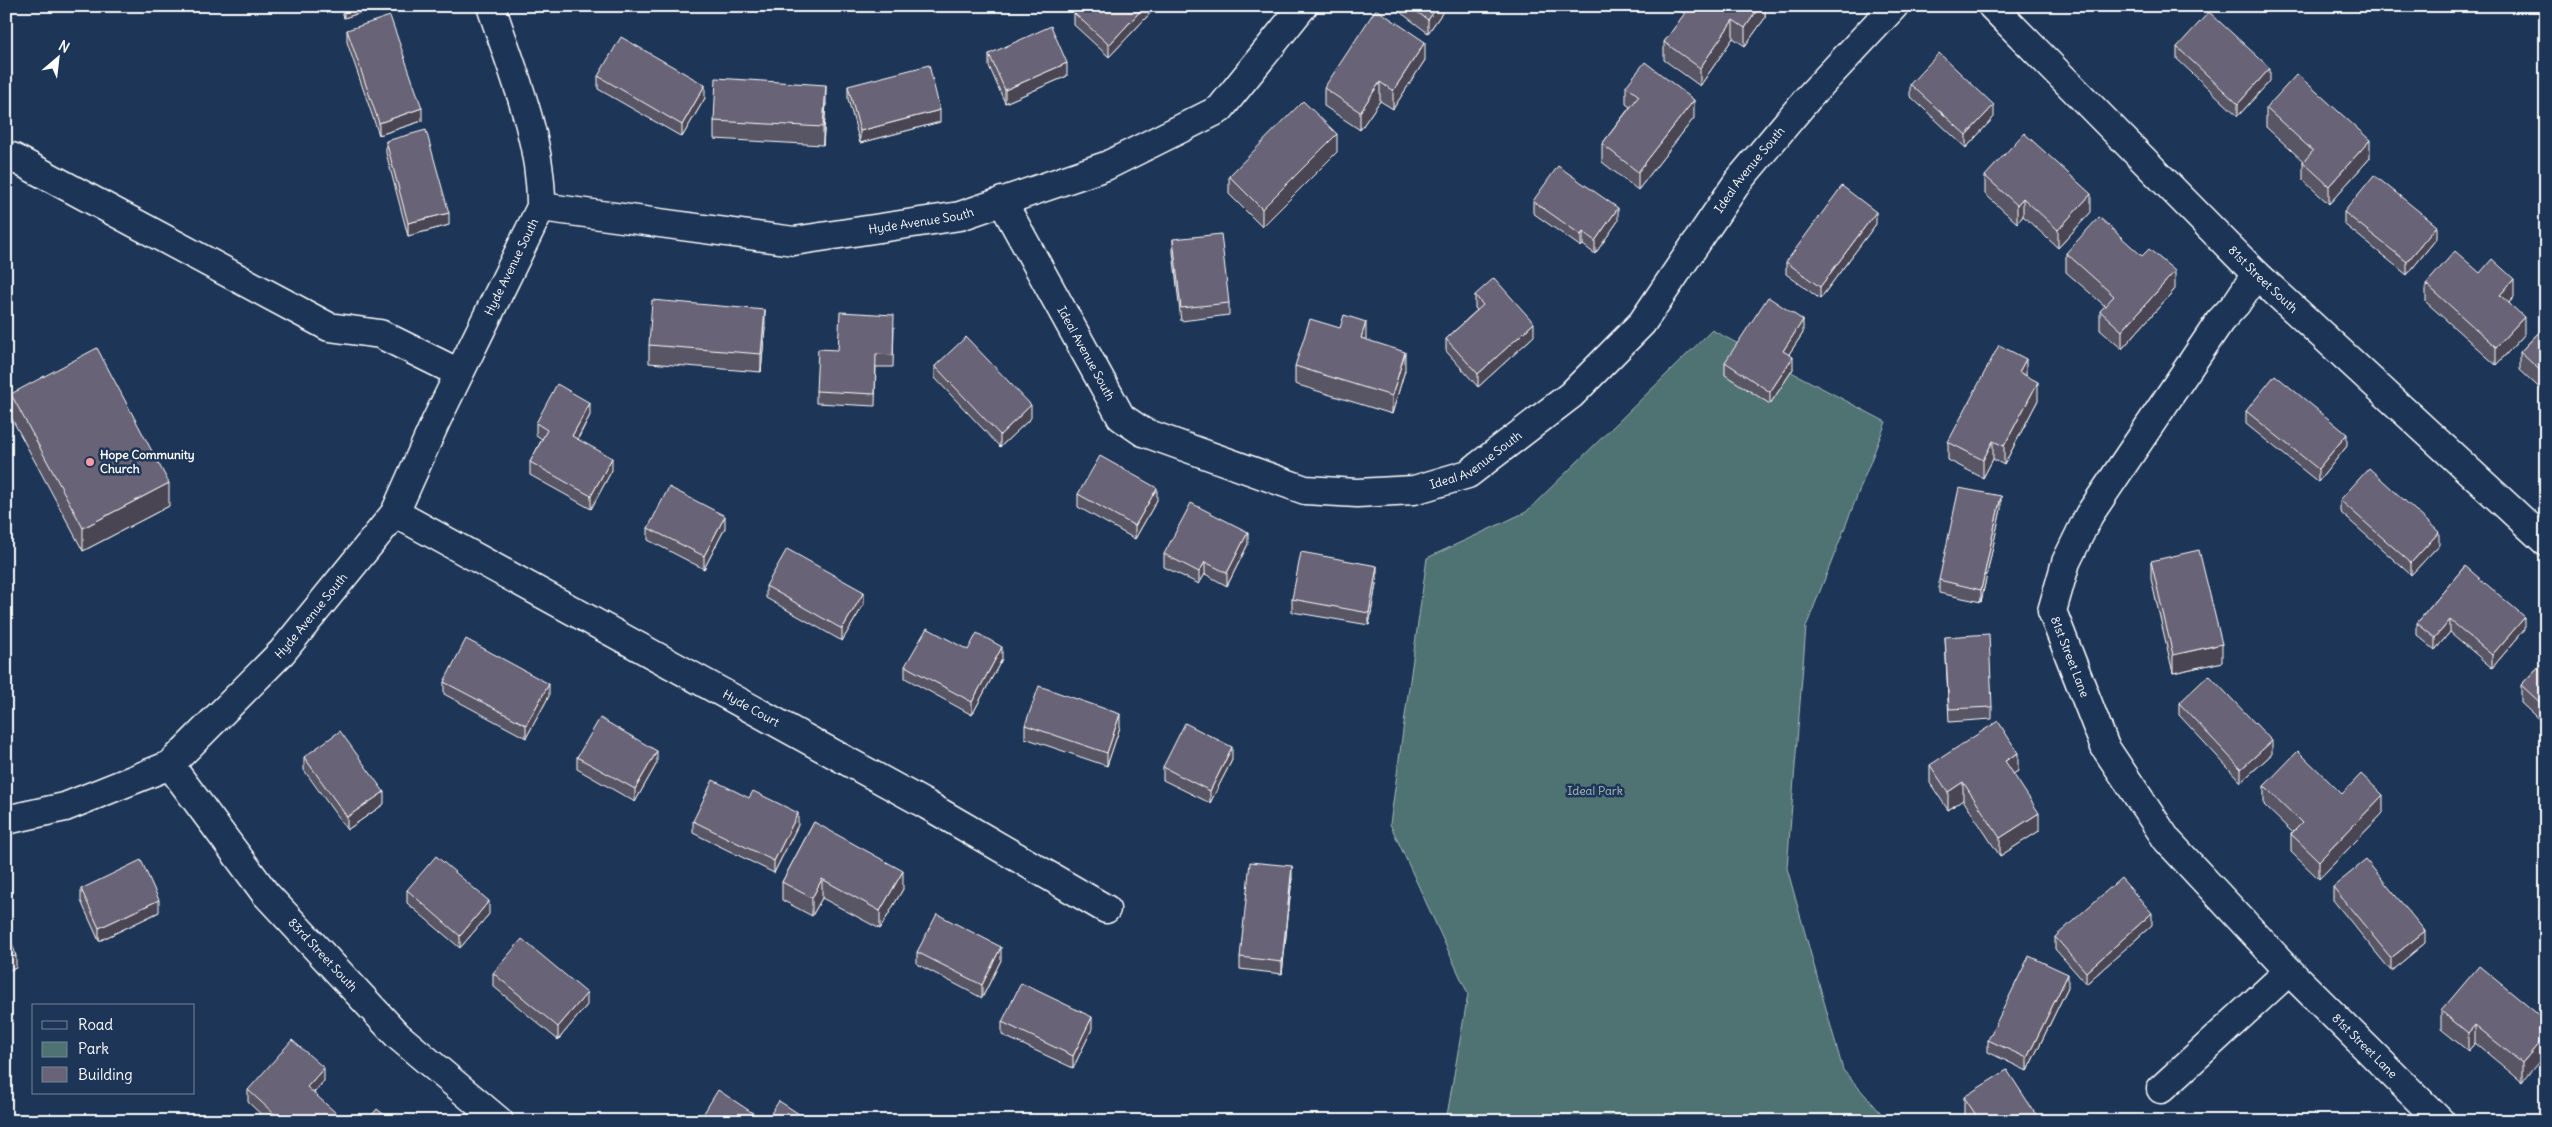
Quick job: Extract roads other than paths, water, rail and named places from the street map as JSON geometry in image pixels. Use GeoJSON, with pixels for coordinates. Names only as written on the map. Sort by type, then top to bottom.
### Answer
{"type":"FeatureCollection","features":[{"type":"Feature","properties":{"kind":"street"},"geometry":{"type":"LineString","coordinates":[[491,6],[523,106],[542,181],[541,207]]}},
{"type":"Feature","properties":{"kind":"street","name":"Hyde Avenue South"},"geometry":{"type":"LineString","coordinates":[[6,820],[65,807],[170,765],[282,652],[395,513],[460,373],[541,207],[794,241],[960,216],[1106,166],[1220,109],[1303,6]]}},
{"type":"Feature","properties":{"kind":"street","name":"Ideal Avenue South"},"geometry":{"type":"LineString","coordinates":[[1002,201],[1121,417],[1143,432],[1306,490],[1356,493],[1414,490],[1468,474],[1571,395],[1642,323],[1739,180],[1808,98],[1894,6]]}},
{"type":"Feature","properties":{"kind":"street","name":"81st Street South"},"geometry":{"type":"LineString","coordinates":[[1992,6],[2256,274],[2546,542]]}},
{"type":"Feature","properties":{"kind":"street"},"geometry":{"type":"LineString","coordinates":[[12,157],[329,327],[380,334],[460,373]]}},
{"type":"Feature","properties":{"kind":"street","name":"81st Street Lane"},"geometry":{"type":"LineString","coordinates":[[2256,274],[2236,304],[2220,321],[2089,515],[2066,562],[2052,611],[2105,747],[2167,840],[2289,971],[2440,1121]]}},
{"type":"Feature","properties":{"kind":"street","name":"Hyde Court"},"geometry":{"type":"LineString","coordinates":[[395,513],[918,800],[1106,909]]}},
{"type":"Feature","properties":{"kind":"street","name":"83rd Street South"},"geometry":{"type":"LineString","coordinates":[[170,765],[272,900],[398,1036],[499,1121]]}},
{"type":"Feature","properties":{"kind":"street"},"geometry":{"type":"LineString","coordinates":[[2161,1089],[2289,971]]}},
{"type":"Feature","properties":{"kind":"place","name":"Hope Community Church"},"geometry":{"type":"Point","coordinates":[90,462]}},
{"type":"Feature","properties":{"kind":"park label","name":"Ideal Park"},"geometry":{"type":"Point","coordinates":[1595,791]}}]}
